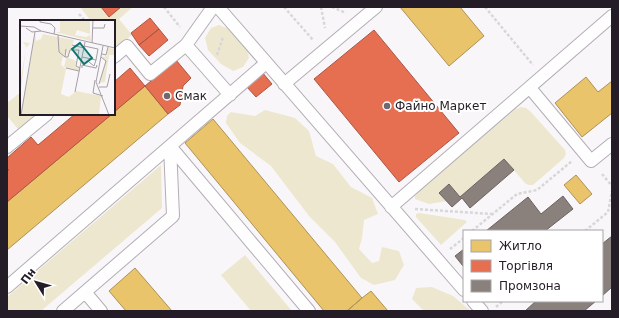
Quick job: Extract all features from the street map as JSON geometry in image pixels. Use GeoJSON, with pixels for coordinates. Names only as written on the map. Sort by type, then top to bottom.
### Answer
{"type":"FeatureCollection","features":[{"type":"Feature","properties":{"kind":"lane"},"geometry":{"type":"LineString","coordinates":[[115,56],[127,46],[150,74],[188,42],[213,7]]}},
{"type":"Feature","properties":{"kind":"lane"},"geometry":{"type":"LineString","coordinates":[[218,7],[463,289]]}},
{"type":"Feature","properties":{"kind":"lane"},"geometry":{"type":"LineString","coordinates":[[284,84],[376,7]]}},
{"type":"Feature","properties":{"kind":"lane"},"geometry":{"type":"LineString","coordinates":[[391,207],[612,16]]}},
{"type":"Feature","properties":{"kind":"lane"},"geometry":{"type":"LineString","coordinates":[[188,42],[210,73],[230,95]]}},
{"type":"Feature","properties":{"kind":"lane"},"geometry":{"type":"LineString","coordinates":[[7,286],[266,63]]}},
{"type":"Feature","properties":{"kind":"lane"},"geometry":{"type":"LineString","coordinates":[[530,88],[591,161],[612,144]]}},
{"type":"Feature","properties":{"kind":"lane"},"geometry":{"type":"LineString","coordinates":[[9,142],[46,115]]}},
{"type":"Feature","properties":{"kind":"lane"},"geometry":{"type":"LineString","coordinates":[[63,311],[173,216],[170,146]]}},
{"type":"Feature","properties":{"kind":"lane"},"geometry":{"type":"LineString","coordinates":[[170,146],[308,311]]}},
{"type":"Feature","properties":{"kind":"lane"},"geometry":{"type":"LineString","coordinates":[[85,292],[102,311]]}},
{"type":"Feature","properties":{"kind":"lane"},"geometry":{"type":"LineString","coordinates":[[474,302],[482,311]]}},
{"type":"Feature","properties":{"kind":"path"},"geometry":{"type":"LineString","coordinates":[[164,7],[188,42]]}},
{"type":"Feature","properties":{"kind":"path"},"geometry":{"type":"LineString","coordinates":[[284,7],[323,51]]}},
{"type":"Feature","properties":{"kind":"path"},"geometry":{"type":"LineString","coordinates":[[485,7],[543,76]]}},
{"type":"Feature","properties":{"kind":"path"},"geometry":{"type":"LineString","coordinates":[[79,14],[84,20]]}},
{"type":"Feature","properties":{"kind":"path"},"geometry":{"type":"LineString","coordinates":[[210,73],[229,20]]}},
{"type":"Feature","properties":{"kind":"path"},"geometry":{"type":"LineString","coordinates":[[473,230],[517,194],[537,190],[583,152]]}},
{"type":"Feature","properties":{"kind":"path"},"geometry":{"type":"LineString","coordinates":[[586,230],[608,212],[612,191]]}},
{"type":"Feature","properties":{"kind":"path"},"geometry":{"type":"LineString","coordinates":[[391,207],[492,214]]}},
{"type":"Feature","properties":{"kind":"shaded area"},"geometry":{"type":"Polygon","coordinates":[[[80,7],[133,7],[119,19],[132,35],[115,49],[115,20],[90,20],[80,7]]]}},
{"type":"Feature","properties":{"kind":"shaded area"},"geometry":{"type":"Polygon","coordinates":[[[219,25],[229,29],[247,48],[249,58],[243,67],[233,71],[221,64],[208,50],[205,38],[211,28],[219,25]]]}},
{"type":"Feature","properties":{"kind":"shaded area"},"geometry":{"type":"Polygon","coordinates":[[[20,93],[20,115],[35,115],[18,129],[7,116],[7,103],[20,93]]]}},
{"type":"Feature","properties":{"kind":"shaded area"},"geometry":{"type":"Polygon","coordinates":[[[521,107],[526,108],[531,112],[565,150],[566,154],[564,158],[533,185],[526,184],[504,159],[460,197],[449,184],[439,193],[447,201],[429,204],[415,199],[415,196],[419,191],[516,109],[521,107]]]}},
{"type":"Feature","properties":{"kind":"shaded area"},"geometry":{"type":"Polygon","coordinates":[[[265,110],[295,118],[309,131],[316,156],[333,164],[351,187],[372,198],[378,214],[364,220],[359,249],[372,263],[379,261],[382,247],[399,251],[404,265],[395,280],[374,285],[361,278],[335,242],[309,216],[271,166],[240,143],[226,123],[227,116],[231,112],[255,116],[265,110]]]}},
{"type":"Feature","properties":{"kind":"shaded area"},"geometry":{"type":"Polygon","coordinates":[[[161,165],[162,208],[41,311],[7,311],[7,297],[161,165]]]}},
{"type":"Feature","properties":{"kind":"shaded area"},"geometry":{"type":"Polygon","coordinates":[[[419,213],[465,220],[467,222],[441,245],[416,217],[416,214],[419,213]]]}},
{"type":"Feature","properties":{"kind":"shaded area"},"geometry":{"type":"Polygon","coordinates":[[[245,255],[292,311],[251,311],[221,275],[245,255]]]}},
{"type":"Feature","properties":{"kind":"shaded area"},"geometry":{"type":"Polygon","coordinates":[[[432,287],[453,296],[471,311],[424,311],[412,299],[416,288],[432,287]]]}},
{"type":"Feature","properties":{"kind":"building: Житло"},"geometry":{"type":"Polygon","coordinates":[[[400,7],[460,7],[484,36],[449,66],[400,7]]]}},
{"type":"Feature","properties":{"kind":"building: Житло"},"geometry":{"type":"Polygon","coordinates":[[[586,77],[598,92],[612,81],[612,113],[582,137],[555,103],[586,77]]]}},
{"type":"Feature","properties":{"kind":"building: Житло"},"geometry":{"type":"Polygon","coordinates":[[[145,86],[168,114],[7,250],[7,202],[111,115],[115,115],[115,111],[145,86]]]}},
{"type":"Feature","properties":{"kind":"building: Житло"},"geometry":{"type":"Polygon","coordinates":[[[213,119],[362,298],[347,311],[324,311],[185,143],[213,119]]]}},
{"type":"Feature","properties":{"kind":"building: Житло"},"geometry":{"type":"Polygon","coordinates":[[[576,175],[592,194],[580,204],[564,185],[576,175]]]}},
{"type":"Feature","properties":{"kind":"building: Житло"},"geometry":{"type":"Polygon","coordinates":[[[135,268],[172,311],[126,311],[109,291],[135,268]]]}},
{"type":"Feature","properties":{"kind":"building: Житло"},"geometry":{"type":"Polygon","coordinates":[[[371,291],[388,311],[347,311],[362,298],[371,291]]]}},
{"type":"Feature","properties":{"kind":"building: Торгівля"},"geometry":{"type":"Polygon","coordinates":[[[101,7],[121,7],[109,17],[101,7]]]}},
{"type":"Feature","properties":{"kind":"building: Торгівля"},"geometry":{"type":"Polygon","coordinates":[[[150,18],[159,29],[139,45],[131,33],[150,18]]]}},
{"type":"Feature","properties":{"kind":"building: Торгівля"},"geometry":{"type":"Polygon","coordinates":[[[159,29],[168,40],[149,56],[139,45],[159,29]]]}},
{"type":"Feature","properties":{"kind":"building: Торгівля","name":"Файно Маркет"},"geometry":{"type":"Polygon","coordinates":[[[374,30],[459,133],[399,182],[314,79],[374,30]]]}},
{"type":"Feature","properties":{"kind":"building: Торгівля","name":"Смак"},"geometry":{"type":"Polygon","coordinates":[[[176,60],[191,78],[183,86],[180,105],[168,114],[145,86],[176,60]]]}},
{"type":"Feature","properties":{"kind":"building: Торгівля"},"geometry":{"type":"Polygon","coordinates":[[[130,68],[145,86],[115,111],[115,81],[130,68]]]}},
{"type":"Feature","properties":{"kind":"building: Торгівля"},"geometry":{"type":"Polygon","coordinates":[[[262,72],[272,84],[256,97],[246,86],[262,72]]]}},
{"type":"Feature","properties":{"kind":"building: Торгівля"},"geometry":{"type":"Polygon","coordinates":[[[74,115],[111,115],[7,202],[7,171],[9,170],[7,168],[7,158],[31,137],[38,145],[74,115]]]}},
{"type":"Feature","properties":{"kind":"building: Промзона"},"geometry":{"type":"Polygon","coordinates":[[[504,159],[514,170],[470,208],[462,198],[452,207],[439,193],[449,184],[460,197],[504,159]]]}},
{"type":"Feature","properties":{"kind":"building: Промзона"},"geometry":{"type":"Polygon","coordinates":[[[563,196],[573,209],[546,230],[487,230],[528,197],[541,214],[563,196]]]}},
{"type":"Feature","properties":{"kind":"building: Промзона"},"geometry":{"type":"Polygon","coordinates":[[[612,236],[612,287],[603,295],[603,243],[612,236]]]}},
{"type":"Feature","properties":{"kind":"building: Промзона"},"geometry":{"type":"Polygon","coordinates":[[[463,250],[463,266],[455,256],[463,250]]]}},
{"type":"Feature","properties":{"kind":"building: Промзона"},"geometry":{"type":"Polygon","coordinates":[[[535,302],[595,302],[584,311],[525,311],[535,302]]]}},
{"type":"Feature","properties":{"kind":"place","name":"Смак"},"geometry":{"type":"Point","coordinates":[167,96]}},
{"type":"Feature","properties":{"kind":"place","name":"Файно Маркет"},"geometry":{"type":"Point","coordinates":[387,106]}}]}
